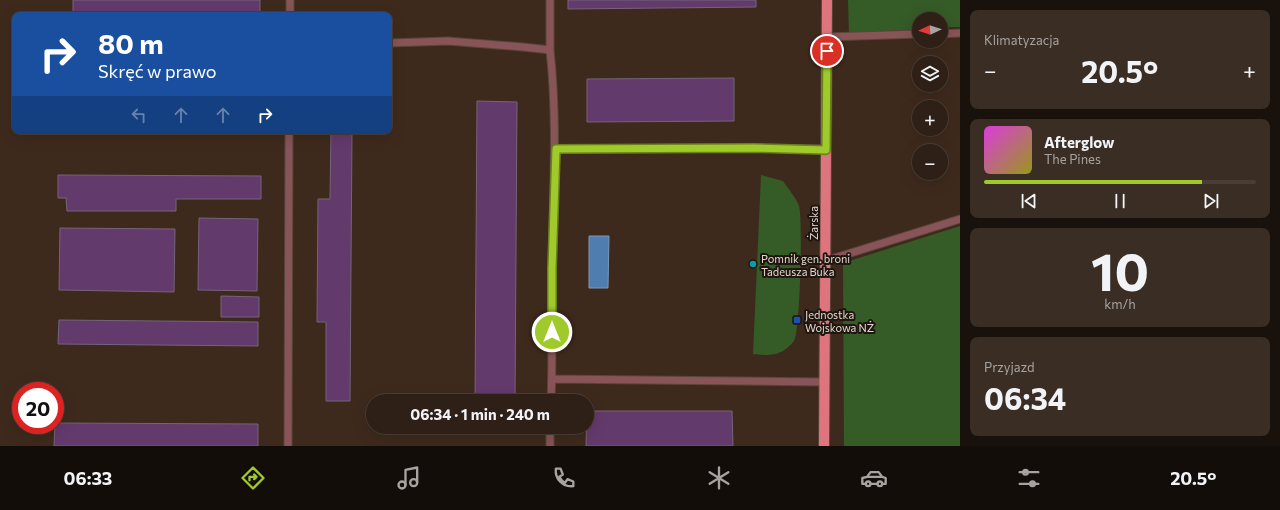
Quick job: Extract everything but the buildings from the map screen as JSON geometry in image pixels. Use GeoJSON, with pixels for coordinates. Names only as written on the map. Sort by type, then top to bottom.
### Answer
{"type":"FeatureCollection","features":[{"type":"Feature","properties":{"kind":"main road","name":"Żarska"},"geometry":{"type":"LineString","coordinates":[[824,446],[827,0]]}},
{"type":"Feature","properties":{"kind":"lane"},"geometry":{"type":"LineString","coordinates":[[290,0],[290,12]]}},
{"type":"Feature","properties":{"kind":"lane"},"geometry":{"type":"LineString","coordinates":[[550,0],[550,50],[553,78],[556,149],[552,269],[551,394]]}},
{"type":"Feature","properties":{"kind":"lane"},"geometry":{"type":"LineString","coordinates":[[948,34],[960,33]]}},
{"type":"Feature","properties":{"kind":"lane"},"geometry":{"type":"LineString","coordinates":[[827,37],[912,34]]}},
{"type":"Feature","properties":{"kind":"lane"},"geometry":{"type":"LineString","coordinates":[[392,43],[448,41],[550,50]]}},
{"type":"Feature","properties":{"kind":"lane"},"geometry":{"type":"LineString","coordinates":[[288,446],[289,134]]}},
{"type":"Feature","properties":{"kind":"lane"},"geometry":{"type":"LineString","coordinates":[[556,149],[755,148],[826,150]]}},
{"type":"Feature","properties":{"kind":"lane"},"geometry":{"type":"LineString","coordinates":[[825,261],[960,219]]}},
{"type":"Feature","properties":{"kind":"lane"},"geometry":{"type":"LineString","coordinates":[[552,379],[824,382]]}},
{"type":"Feature","properties":{"kind":"lane"},"geometry":{"type":"LineString","coordinates":[[550,434],[550,446]]}},
{"type":"Feature","properties":{"kind":"green space"},"geometry":{"type":"Polygon","coordinates":[[[848,0],[960,0],[960,27],[948,27],[948,12],[912,12],[912,30],[849,34],[848,0]]]}},
{"type":"Feature","properties":{"kind":"green space"},"geometry":{"type":"Polygon","coordinates":[[[761,175],[783,181],[798,203],[801,231],[798,318],[796,333],[794,341],[790,346],[785,350],[771,355],[753,354],[761,175]]]}},
{"type":"Feature","properties":{"kind":"green space"},"geometry":{"type":"Polygon","coordinates":[[[960,226],[960,446],[844,446],[843,263],[960,226]]]}},
{"type":"Feature","properties":{"kind":"water"},"geometry":{"type":"Polygon","coordinates":[[[589,236],[609,236],[608,288],[589,288],[589,236]]]}},
{"type":"Feature","properties":{"kind":"place","name":"Pomnik gen. broni Tadeusza Buka"},"geometry":{"type":"Point","coordinates":[753,264]}},
{"type":"Feature","properties":{"kind":"place","name":"Jednostka Wojskowa NŻ"},"geometry":{"type":"Point","coordinates":[797,320]}},
{"type":"Feature","properties":{"kind":"route"},"geometry":{"type":"LineString","coordinates":[[552,332],[552,269],[556,149],[755,148],[826,150],[827,51]]}}]}
